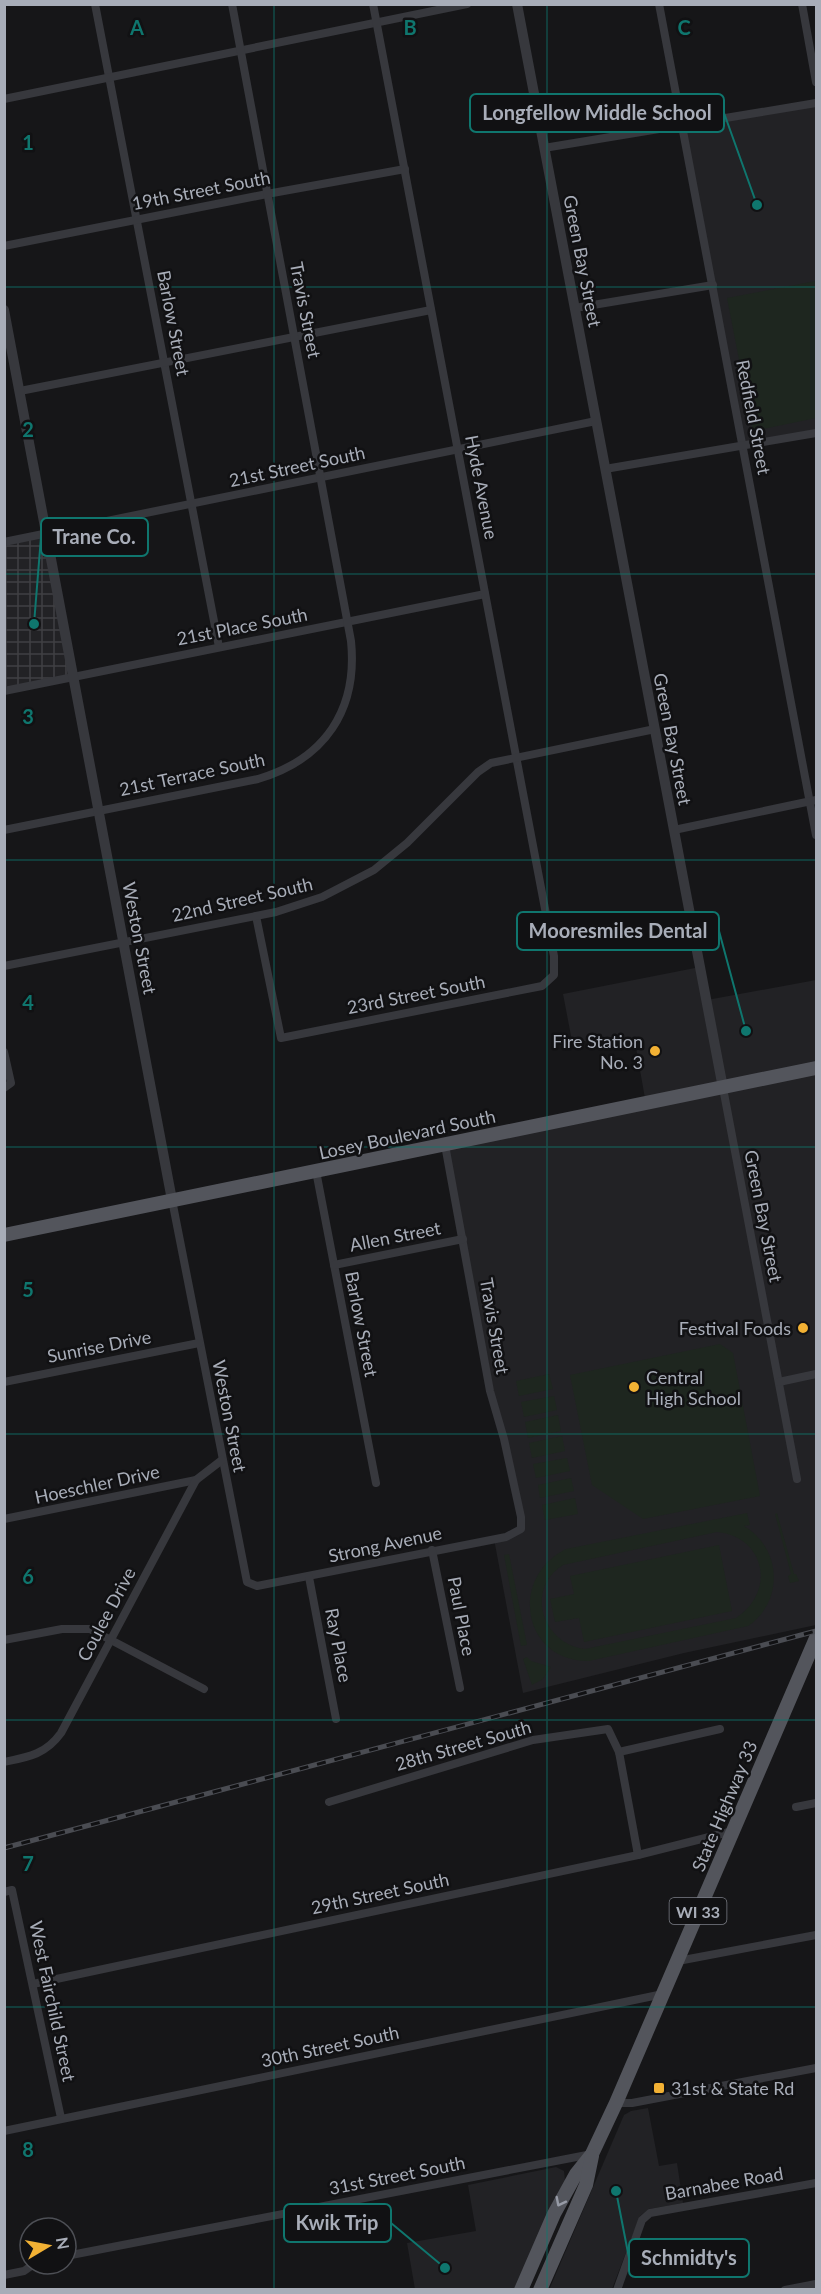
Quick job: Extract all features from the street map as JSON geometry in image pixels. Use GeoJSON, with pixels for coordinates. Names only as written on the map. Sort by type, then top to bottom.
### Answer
{"type":"FeatureCollection","features":[{"type":"Feature","properties":{"kind":"main road","name":"Losey Boulevard South"},"geometry":{"type":"LineString","coordinates":[[4,1235],[816,1068]]}},
{"type":"Feature","properties":{"kind":"main road","name":"State Highway 33"},"geometry":{"type":"LineString","coordinates":[[521,2289],[570,2184],[592,2154],[616,2103],[816,1638]]}},
{"type":"Feature","properties":{"kind":"main road","name":"State Highway 33"},"geometry":{"type":"LineString","coordinates":[[540,2289],[586,2185],[592,2154]]}},
{"type":"Feature","properties":{"kind":"street","name":"Barlow Street"},"geometry":{"type":"LineString","coordinates":[[95,4],[219,647]]}},
{"type":"Feature","properties":{"kind":"street","name":"Travis Street"},"geometry":{"type":"LineString","coordinates":[[232,4],[348,621]]}},
{"type":"Feature","properties":{"kind":"street","name":"Hyde Avenue"},"geometry":{"type":"LineString","coordinates":[[373,4],[554,956],[554,975]]}},
{"type":"Feature","properties":{"kind":"street"},"geometry":{"type":"LineString","coordinates":[[4,99],[466,4]]}},
{"type":"Feature","properties":{"kind":"street","name":"Green Bay Street"},"geometry":{"type":"LineString","coordinates":[[517,4],[797,1479]]}},
{"type":"Feature","properties":{"kind":"street","name":"Redfield Street"},"geometry":{"type":"LineString","coordinates":[[660,4],[712,285],[813,801],[816,835]]}},
{"type":"Feature","properties":{"kind":"street"},"geometry":{"type":"LineString","coordinates":[[802,4],[816,82]]}},
{"type":"Feature","properties":{"kind":"street"},"geometry":{"type":"LineString","coordinates":[[544,148],[816,103]]}},
{"type":"Feature","properties":{"kind":"street","name":"19th Street South"},"geometry":{"type":"LineString","coordinates":[[4,246],[405,169]]}},
{"type":"Feature","properties":{"kind":"street"},"geometry":{"type":"LineString","coordinates":[[575,308],[712,285]]}},
{"type":"Feature","properties":{"kind":"street","name":"Weston Street"},"geometry":{"type":"LineString","coordinates":[[4,310],[243,1573]]}},
{"type":"Feature","properties":{"kind":"street"},"geometry":{"type":"LineString","coordinates":[[20,391],[431,310]]}},
{"type":"Feature","properties":{"kind":"street","name":"21st Street South"},"geometry":{"type":"LineString","coordinates":[[4,542],[596,421]]}},
{"type":"Feature","properties":{"kind":"street"},"geometry":{"type":"LineString","coordinates":[[605,469],[816,433]]}},
{"type":"Feature","properties":{"kind":"street","name":"21st Place South"},"geometry":{"type":"LineString","coordinates":[[4,691],[485,594]]}},
{"type":"Feature","properties":{"kind":"street","name":"21st Terrace South"},"geometry":{"type":"LineString","coordinates":[[4,830],[258,779],[281,771],[310,754],[328,735],[348,696],[353,660],[348,621]]}},
{"type":"Feature","properties":{"kind":"street","name":"22nd Street South"},"geometry":{"type":"LineString","coordinates":[[4,966],[256,916],[312,901],[374,870],[407,843],[478,772],[491,763],[655,729]]}},
{"type":"Feature","properties":{"kind":"street"},"geometry":{"type":"LineString","coordinates":[[674,830],[813,801]]}},
{"type":"Feature","properties":{"kind":"street","name":"23rd Street South"},"geometry":{"type":"LineString","coordinates":[[256,916],[281,1038],[542,986],[554,975]]}},
{"type":"Feature","properties":{"kind":"street"},"geometry":{"type":"LineString","coordinates":[[4,1052],[8,1085]]}},
{"type":"Feature","properties":{"kind":"street","name":"Travis Street"},"geometry":{"type":"LineString","coordinates":[[445,1145],[490,1391],[504,1438],[518,1513]]}},
{"type":"Feature","properties":{"kind":"street","name":"Barlow Street"},"geometry":{"type":"LineString","coordinates":[[316,1171],[376,1483]]}},
{"type":"Feature","properties":{"kind":"street","name":"Allen Street"},"geometry":{"type":"LineString","coordinates":[[334,1264],[463,1239]]}},
{"type":"Feature","properties":{"kind":"street","name":"Sunrise Drive"},"geometry":{"type":"LineString","coordinates":[[4,1382],[199,1342]]}},
{"type":"Feature","properties":{"kind":"street"},"geometry":{"type":"LineString","coordinates":[[779,1382],[816,1374]]}},
{"type":"Feature","properties":{"kind":"street","name":"Coulee Drive"},"geometry":{"type":"LineString","coordinates":[[4,1762],[40,1754],[54,1743],[196,1480],[222,1460]]}},
{"type":"Feature","properties":{"kind":"street","name":"Hoeschler Drive"},"geometry":{"type":"LineString","coordinates":[[4,1519],[196,1480]]}},
{"type":"Feature","properties":{"kind":"street","name":"Strong Avenue"},"geometry":{"type":"LineString","coordinates":[[243,1573],[247,1582],[255,1586],[516,1533],[522,1527],[518,1513]]}},
{"type":"Feature","properties":{"kind":"street","name":"Paul Place"},"geometry":{"type":"LineString","coordinates":[[432,1550],[460,1688]]}},
{"type":"Feature","properties":{"kind":"street","name":"Ray Place"},"geometry":{"type":"LineString","coordinates":[[309,1576],[336,1719]]}},
{"type":"Feature","properties":{"kind":"street"},"geometry":{"type":"LineString","coordinates":[[4,1640],[79,1628],[90,1629],[204,1689]]}},
{"type":"Feature","properties":{"kind":"street","name":"28th Street South"},"geometry":{"type":"LineString","coordinates":[[329,1802],[533,1740],[608,1728],[619,1752]]}},
{"type":"Feature","properties":{"kind":"street"},"geometry":{"type":"LineString","coordinates":[[638,1855],[619,1752],[720,1729]]}},
{"type":"Feature","properties":{"kind":"street"},"geometry":{"type":"LineString","coordinates":[[796,1807],[816,1803]]}},
{"type":"Feature","properties":{"kind":"street","name":"29th Street South"},"geometry":{"type":"LineString","coordinates":[[33,1984],[638,1855],[733,1832]]}},
{"type":"Feature","properties":{"kind":"street","name":"West Fairchild Street"},"geometry":{"type":"LineString","coordinates":[[8,1891],[33,1984],[61,2118]]}},
{"type":"Feature","properties":{"kind":"street"},"geometry":{"type":"LineString","coordinates":[[678,1961],[816,1935]]}},
{"type":"Feature","properties":{"kind":"street","name":"30th Street South"},"geometry":{"type":"LineString","coordinates":[[4,2131],[663,1994]]}},
{"type":"Feature","properties":{"kind":"street"},"geometry":{"type":"LineString","coordinates":[[616,2103],[632,2103],[816,2068]]}},
{"type":"Feature","properties":{"kind":"street","name":"31st Street South"},"geometry":{"type":"LineString","coordinates":[[78,2254],[592,2154]]}},
{"type":"Feature","properties":{"kind":"street","name":"Barnabee Road"},"geometry":{"type":"LineString","coordinates":[[616,2289],[642,2220],[650,2213],[816,2183]]}},
{"type":"Feature","properties":{"kind":"street"},"geometry":{"type":"LineString","coordinates":[[785,2289],[816,2284]]}},
{"type":"Feature","properties":{"kind":"shaded area"},"geometry":{"type":"Polygon","coordinates":[[[816,103],[816,433],[743,445],[682,125],[816,103]]]}},
{"type":"Feature","properties":{"kind":"shaded area"},"geometry":{"type":"Polygon","coordinates":[[[816,281],[816,418],[753,431],[727,298],[816,281]]]}},
{"type":"Feature","properties":{"kind":"shaded area"},"geometry":{"type":"Polygon","coordinates":[[[47,533],[73,677],[5,691],[5,542],[47,533]]]}},
{"type":"Feature","properties":{"kind":"shaded area","name":"Central High School"},"geometry":{"type":"Polygon","coordinates":[[[700,967],[707,1000],[816,980],[816,1625],[684,1653],[523,1693],[494,1539],[521,1529],[445,1145],[646,1104],[635,1042],[606,1046],[580,1040],[572,1041],[563,994],[700,967]]]}},
{"type":"Feature","properties":{"kind":"shaded area"},"geometry":{"type":"Polygon","coordinates":[[[720,1344],[733,1353],[760,1496],[643,1519],[592,1485],[570,1375],[720,1344]]]}},
{"type":"Feature","properties":{"kind":"shaded area"},"geometry":{"type":"Polygon","coordinates":[[[549,1374],[553,1389],[519,1396],[516,1381],[549,1374]]]}},
{"type":"Feature","properties":{"kind":"shaded area"},"geometry":{"type":"Polygon","coordinates":[[[554,1396],[557,1410],[524,1417],[521,1402],[554,1396]]]}},
{"type":"Feature","properties":{"kind":"shaded area"},"geometry":{"type":"Polygon","coordinates":[[[558,1415],[561,1431],[528,1438],[525,1422],[558,1415]]]}},
{"type":"Feature","properties":{"kind":"shaded area"},"geometry":{"type":"Polygon","coordinates":[[[562,1436],[565,1451],[532,1458],[529,1443],[562,1436]]]}},
{"type":"Feature","properties":{"kind":"shaded area"},"geometry":{"type":"Polygon","coordinates":[[[567,1458],[570,1471],[536,1478],[533,1464],[567,1458]]]}},
{"type":"Feature","properties":{"kind":"shaded area"},"geometry":{"type":"Polygon","coordinates":[[[571,1478],[574,1491],[540,1498],[538,1485],[571,1478]]]}},
{"type":"Feature","properties":{"kind":"shaded area"},"geometry":{"type":"Polygon","coordinates":[[[575,1498],[578,1514],[545,1520],[542,1505],[575,1498]]]}},
{"type":"Feature","properties":{"kind":"shaded area"},"geometry":{"type":"Polygon","coordinates":[[[747,1513],[750,1525],[744,1526],[757,1536],[766,1548],[771,1561],[774,1575],[773,1590],[760,1616],[748,1626],[589,1661],[567,1658],[549,1648],[537,1634],[531,1616],[530,1597],[536,1579],[548,1562],[566,1549],[747,1513]],[[717,1532],[563,1565],[551,1576],[544,1588],[542,1601],[549,1627],[570,1645],[585,1649],[736,1618],[749,1607],[757,1594],[760,1567],[755,1555],[746,1544],[734,1536],[717,1532]]]}},
{"type":"Feature","properties":{"kind":"shaded area"},"geometry":{"type":"Polygon","coordinates":[[[777,1513],[794,1574],[799,1581],[790,1583],[788,1576],[791,1574],[775,1514],[777,1513]]]}},
{"type":"Feature","properties":{"kind":"shaded area"},"geometry":{"type":"Polygon","coordinates":[[[719,1545],[732,1611],[584,1642],[579,1618],[555,1622],[550,1599],[574,1594],[570,1576],[719,1545]]]}},
{"type":"Feature","properties":{"kind":"shaded area"},"geometry":{"type":"Polygon","coordinates":[[[509,1554],[527,1645],[521,1646],[504,1555],[509,1554]]]}},
{"type":"Feature","properties":{"kind":"shaded area"},"geometry":{"type":"Polygon","coordinates":[[[527,1657],[531,1661],[551,1667],[543,1679],[532,1685],[523,1659],[527,1657]]]}},
{"type":"Feature","properties":{"kind":"shaded area"},"geometry":{"type":"Polygon","coordinates":[[[648,2108],[659,2166],[677,2163],[683,2203],[649,2209],[640,2216],[612,2289],[549,2290],[624,2115],[631,2111],[648,2108]]]}},
{"type":"Feature","properties":{"kind":"shaded area"},"geometry":{"type":"Polygon","coordinates":[[[556,2167],[564,2171],[565,2181],[515,2289],[415,2289],[407,2243],[476,2231],[468,2185],[556,2167]]]}},
{"type":"Feature","properties":{"kind":"railway"},"geometry":{"type":"LineString","coordinates":[[4,1848],[816,1631]]}},
{"type":"Feature","properties":{"kind":"place","name":"Longfellow Middle School"},"geometry":{"type":"Point","coordinates":[757,205]}},
{"type":"Feature","properties":{"kind":"place","name":"Trane Co."},"geometry":{"type":"Point","coordinates":[34,624]}},
{"type":"Feature","properties":{"kind":"place","name":"Mooresmiles Dental"},"geometry":{"type":"Point","coordinates":[746,1031]}},
{"type":"Feature","properties":{"kind":"place","name":"Fire Station No. 3"},"geometry":{"type":"Point","coordinates":[655,1051]}},
{"type":"Feature","properties":{"kind":"place","name":"Festival Foods"},"geometry":{"type":"Point","coordinates":[803,1328]}},
{"type":"Feature","properties":{"kind":"place","name":"Central High School"},"geometry":{"type":"Point","coordinates":[634,1387]}},
{"type":"Feature","properties":{"kind":"place","name":"31st & State Rd"},"geometry":{"type":"Point","coordinates":[659,2088]}},
{"type":"Feature","properties":{"kind":"place","name":"Schmidty's"},"geometry":{"type":"Point","coordinates":[616,2191]}},
{"type":"Feature","properties":{"kind":"place","name":"Kwik Trip"},"geometry":{"type":"Point","coordinates":[445,2268]}}]}
